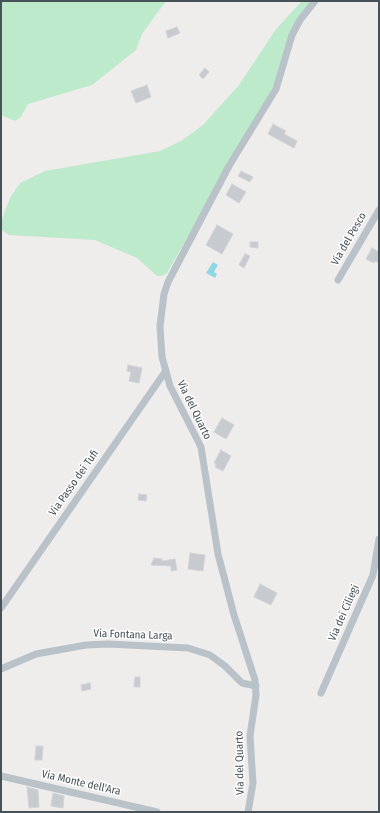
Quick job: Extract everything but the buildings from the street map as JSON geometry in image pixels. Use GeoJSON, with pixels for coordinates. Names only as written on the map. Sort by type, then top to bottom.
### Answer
{"type":"FeatureCollection","features":[{"type":"Feature","properties":{"kind":"street","name":"Via del Quarto"},"geometry":{"type":"LineString","coordinates":[[248,812],[253,790],[253,764],[250,736],[256,686],[231,603],[217,548],[201,447],[195,432],[174,398],[162,357],[160,334],[166,285],[225,172],[276,90],[292,35],[300,20],[315,1]]}},
{"type":"Feature","properties":{"kind":"street","name":"Via del Pesco"},"geometry":{"type":"LineString","coordinates":[[338,280],[379,210]]}},
{"type":"Feature","properties":{"kind":"street","name":"Via Passo dei Tufi"},"geometry":{"type":"LineString","coordinates":[[1,608],[166,372]]}},
{"type":"Feature","properties":{"kind":"street","name":"Via dei Ciliegi"},"geometry":{"type":"LineString","coordinates":[[321,693],[373,575],[379,539]]}},
{"type":"Feature","properties":{"kind":"street","name":"Via Fontana Larga"},"geometry":{"type":"LineString","coordinates":[[1,669],[36,654],[86,645],[108,644],[188,648],[210,655],[225,666],[242,682],[256,686]]}},
{"type":"Feature","properties":{"kind":"street","name":"Via Monte dell'Ara"},"geometry":{"type":"LineString","coordinates":[[1,776],[157,812]]}},
{"type":"Feature","properties":{"kind":"green space"},"geometry":{"type":"Polygon","coordinates":[[[1,1],[166,1],[142,34],[136,50],[92,85],[28,104],[20,118],[15,121],[1,115],[1,1]]]}},
{"type":"Feature","properties":{"kind":"green space"},"geometry":{"type":"Polygon","coordinates":[[[302,1],[311,1],[268,98],[167,273],[162,276],[157,276],[137,258],[95,240],[9,235],[1,230],[1,221],[10,198],[20,183],[45,171],[160,151],[181,141],[203,125],[239,85],[276,29],[302,1]]]}},
{"type":"Feature","properties":{"kind":"water"},"geometry":{"type":"Polygon","coordinates":[[[213,262],[218,265],[214,272],[217,274],[215,278],[206,273],[213,262]]]}}]}
